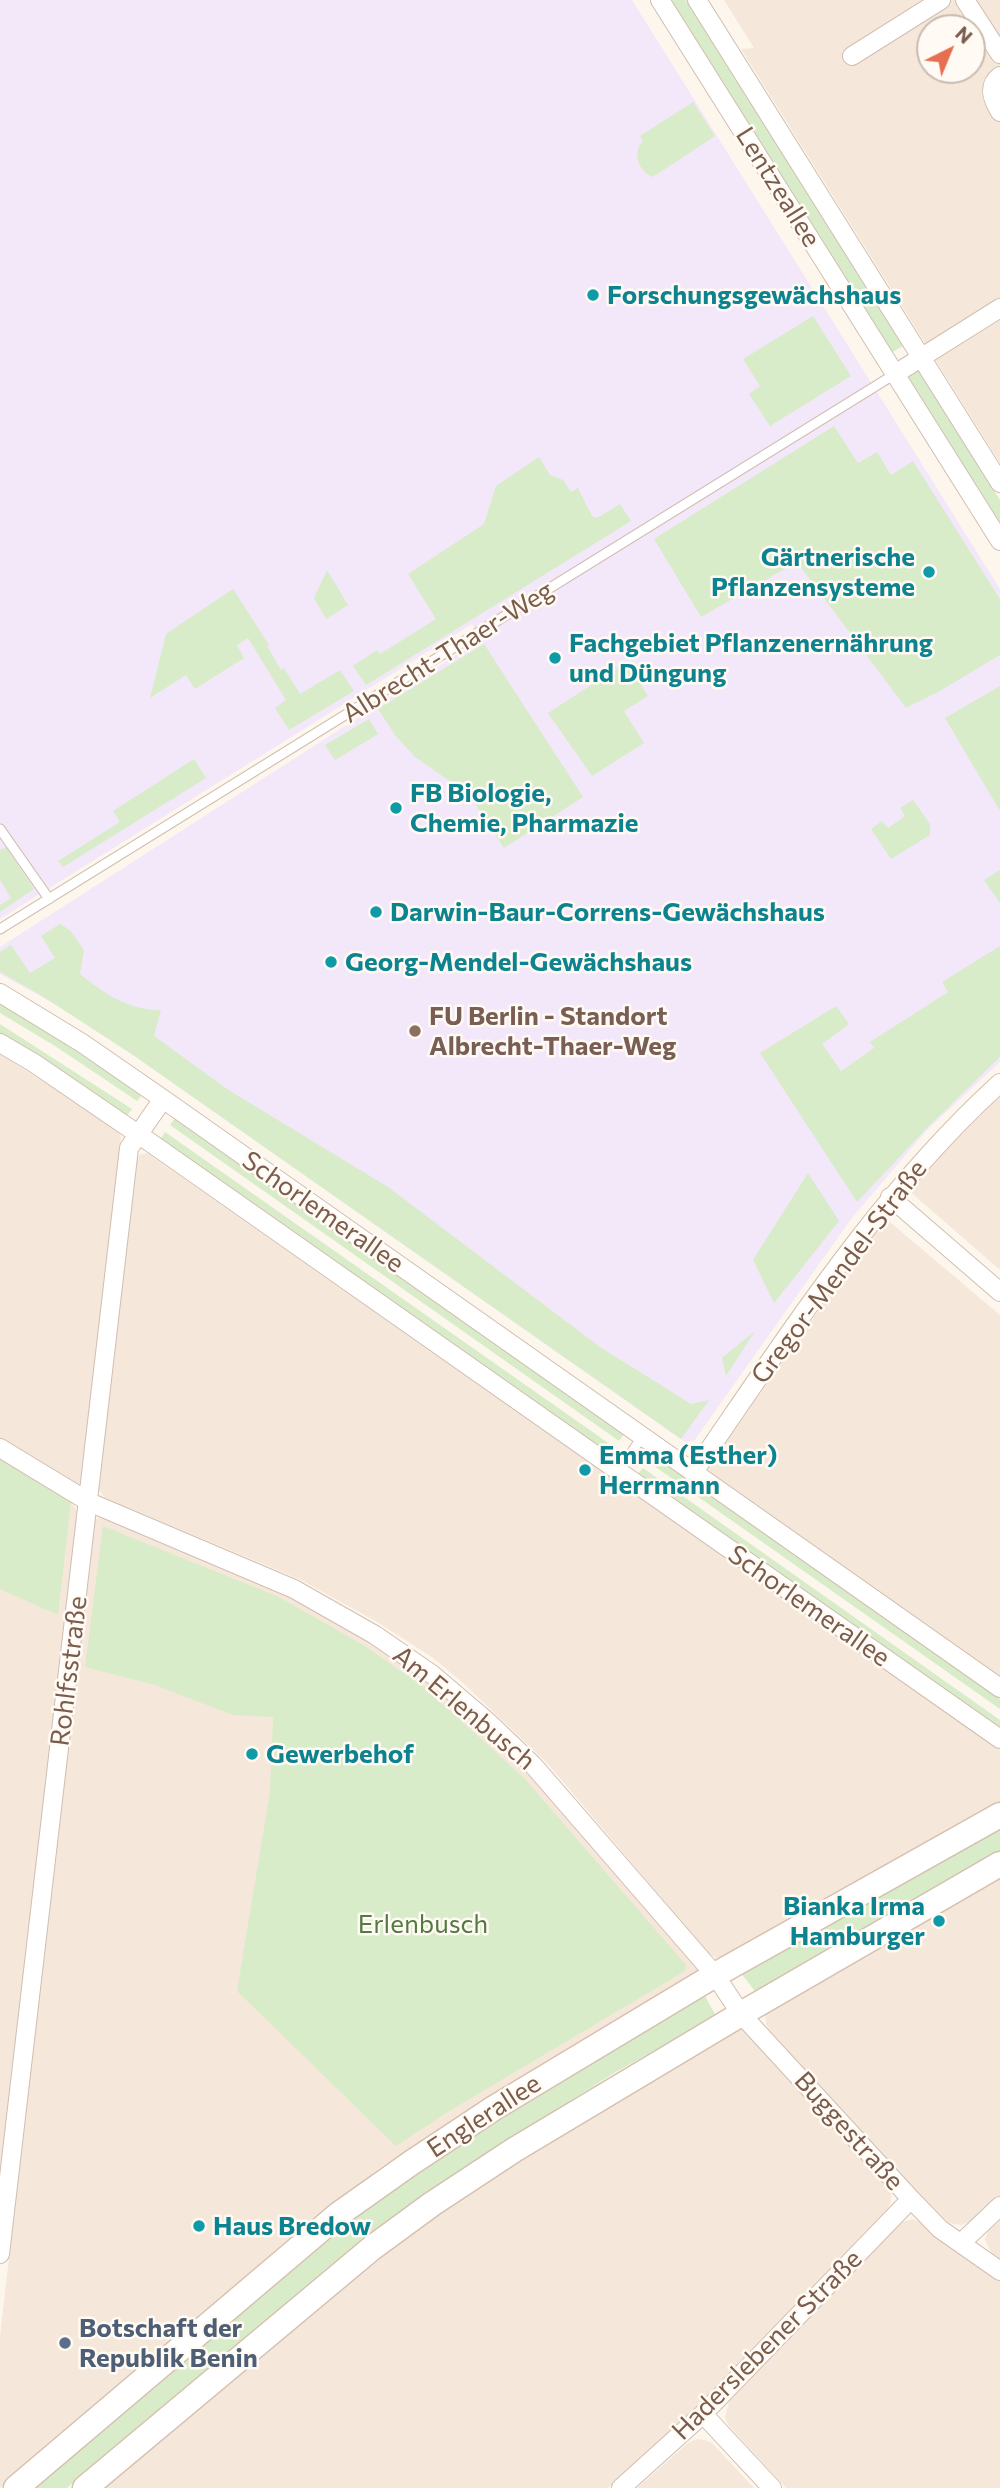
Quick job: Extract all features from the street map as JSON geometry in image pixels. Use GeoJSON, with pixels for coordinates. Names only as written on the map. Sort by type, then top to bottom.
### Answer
{"type":"FeatureCollection","features":[{"type":"Feature","properties":{"kind":"main road","name":"Englerallee"},"geometry":{"type":"LineString","coordinates":[[16,2488],[339,2214],[494,2108],[715,1975],[1000,1815]]}},
{"type":"Feature","properties":{"kind":"main road","name":"Englerallee"},"geometry":{"type":"LineString","coordinates":[[86,2488],[382,2240],[514,2150],[1000,1864]]}},
{"type":"Feature","properties":{"kind":"street","name":"Lentzeallee"},"geometry":{"type":"LineString","coordinates":[[660,0],[1000,541]]}},
{"type":"Feature","properties":{"kind":"street","name":"Lentzeallee"},"geometry":{"type":"LineString","coordinates":[[697,0],[1000,483]]}},
{"type":"Feature","properties":{"kind":"street"},"geometry":{"type":"LineString","coordinates":[[852,56],[941,0]]}},
{"type":"Feature","properties":{"kind":"street"},"geometry":{"type":"LineString","coordinates":[[965,0],[1000,54]]}},
{"type":"Feature","properties":{"kind":"street"},"geometry":{"type":"LineString","coordinates":[[1000,76],[994,80],[991,90],[1000,112]]}},
{"type":"Feature","properties":{"kind":"street"},"geometry":{"type":"LineString","coordinates":[[895,374],[1000,307]]}},
{"type":"Feature","properties":{"kind":"street","name":"Schorlemerallee"},"geometry":{"type":"LineString","coordinates":[[0,993],[82,1043],[163,1099],[1000,1688]]}},
{"type":"Feature","properties":{"kind":"street","name":"Schorlemerallee"},"geometry":{"type":"LineString","coordinates":[[0,1043],[139,1134],[1000,1740]]}},
{"type":"Feature","properties":{"kind":"street","name":"Gregor-Mendel-Straße"},"geometry":{"type":"LineString","coordinates":[[693,1473],[841,1262],[890,1197],[937,1144],[1000,1083]]}},
{"type":"Feature","properties":{"kind":"street","name":"Rohlfsstraße"},"geometry":{"type":"LineString","coordinates":[[0,2254],[129,1148],[163,1099]]}},
{"type":"Feature","properties":{"kind":"street"},"geometry":{"type":"LineString","coordinates":[[890,1197],[1000,1292]]}},
{"type":"Feature","properties":{"kind":"street","name":"Am Erlenbusch"},"geometry":{"type":"LineString","coordinates":[[0,1448],[89,1502],[294,1589],[375,1635],[433,1675],[533,1765],[715,1975]]}},
{"type":"Feature","properties":{"kind":"street","name":"Buggestraße"},"geometry":{"type":"LineString","coordinates":[[715,1975],[741,2014],[911,2199],[940,2229],[1000,2271]]}},
{"type":"Feature","properties":{"kind":"street","name":"Haderslebener Straße"},"geometry":{"type":"LineString","coordinates":[[621,2488],[703,2414],[911,2199]]}},
{"type":"Feature","properties":{"kind":"street"},"geometry":{"type":"LineString","coordinates":[[961,2243],[1000,2206]]}},
{"type":"Feature","properties":{"kind":"street"},"geometry":{"type":"LineString","coordinates":[[703,2414],[772,2488]]}},
{"type":"Feature","properties":{"kind":"lane","name":"Albrecht-Thaer-Weg"},"geometry":{"type":"LineString","coordinates":[[0,929],[895,374]]}},
{"type":"Feature","properties":{"kind":"lane"},"geometry":{"type":"LineString","coordinates":[[0,829],[49,899]]}},
{"type":"Feature","properties":{"kind":"lane"},"geometry":{"type":"LineString","coordinates":[[618,1472],[642,1437]]}},
{"type":"Feature","properties":{"kind":"shaded area"},"geometry":{"type":"Polygon","coordinates":[[[0,0],[632,0],[1000,589],[1000,1062],[928,1129],[851,1219],[694,1441],[685,1442],[133,1055],[60,1007],[0,974],[0,947],[481,639],[472,624],[0,919],[0,0]]]}},
{"type":"Feature","properties":{"kind":"shaded area"},"geometry":{"type":"Polygon","coordinates":[[[724,0],[1000,0],[1000,463],[741,49],[754,48],[724,0]]]}},
{"type":"Feature","properties":{"kind":"shaded area"},"geometry":{"type":"Polygon","coordinates":[[[0,1054],[117,1130],[121,1137],[82,1481],[77,1486],[0,1439],[0,1054]]]}},
{"type":"Feature","properties":{"kind":"shaded area"},"geometry":{"type":"Polygon","coordinates":[[[1000,1095],[1000,1270],[907,1189],[1000,1095]]]}},
{"type":"Feature","properties":{"kind":"shaded area"},"geometry":{"type":"Polygon","coordinates":[[[147,1153],[1000,1750],[1000,1807],[723,1962],[709,1954],[548,1764],[433,1658],[379,1623],[301,1580],[105,1498],[99,1490],[99,1483],[136,1162],[139,1155],[147,1153]]]}},
{"type":"Feature","properties":{"kind":"shaded area"},"geometry":{"type":"Polygon","coordinates":[[[885,1218],[1000,1315],[1000,1678],[708,1470],[709,1463],[885,1218]]]}},
{"type":"Feature","properties":{"kind":"shaded area"},"geometry":{"type":"Polygon","coordinates":[[[0,1458],[71,1502],[78,1512],[0,2183],[0,1458]]]}},
{"type":"Feature","properties":{"kind":"shaded area"},"geometry":{"type":"Polygon","coordinates":[[[102,1516],[285,1590],[370,1639],[429,1680],[529,1770],[699,1971],[694,1979],[450,2122],[381,2167],[314,2219],[13,2480],[0,2488],[0,2336],[94,1520],[102,1516]]]}},
{"type":"Feature","properties":{"kind":"shaded area"},"geometry":{"type":"Polygon","coordinates":[[[1000,1875],[1000,2196],[972,2221],[961,2225],[948,2222],[899,2173],[773,2034],[766,2025],[765,2015],[1000,1875]]]}},
{"type":"Feature","properties":{"kind":"shaded area"},"geometry":{"type":"Polygon","coordinates":[[[739,2028],[751,2036],[888,2188],[891,2201],[888,2208],[689,2414],[608,2488],[101,2488],[384,2250],[497,2174],[739,2028]]]}},
{"type":"Feature","properties":{"kind":"shaded area"},"geometry":{"type":"Polygon","coordinates":[[[1000,2216],[1000,2259],[992,2254],[985,2240],[990,2225],[1000,2216]]]}},
{"type":"Feature","properties":{"kind":"shaded area"},"geometry":{"type":"Polygon","coordinates":[[[913,2219],[923,2223],[1000,2281],[1000,2488],[786,2488],[728,2425],[725,2417],[729,2402],[899,2223],[913,2219]]]}},
{"type":"Feature","properties":{"kind":"shaded area"},"geometry":{"type":"Polygon","coordinates":[[[697,2439],[712,2443],[754,2488],[637,2488],[688,2443],[697,2439]]]}},
{"type":"Feature","properties":{"kind":"green space"},"geometry":{"type":"Polygon","coordinates":[[[669,0],[686,0],[903,346],[891,353],[669,0]]]}},
{"type":"Feature","properties":{"kind":"green space"},"geometry":{"type":"Polygon","coordinates":[[[693,102],[715,136],[653,177],[644,171],[638,161],[638,151],[643,141],[640,136],[693,102]]]}},
{"type":"Feature","properties":{"kind":"green space"},"geometry":{"type":"Polygon","coordinates":[[[813,316],[851,376],[770,426],[749,394],[760,386],[743,359],[813,316]]]}},
{"type":"Feature","properties":{"kind":"green space"},"geometry":{"type":"Polygon","coordinates":[[[917,368],[1000,500],[1000,528],[905,375],[917,368]]]}},
{"type":"Feature","properties":{"kind":"green space"},"geometry":{"type":"Polygon","coordinates":[[[834,426],[858,463],[877,452],[891,475],[913,461],[1000,599],[1000,655],[906,708],[797,562],[701,617],[654,539],[834,426]]]}},
{"type":"Feature","properties":{"kind":"green space"},"geometry":{"type":"Polygon","coordinates":[[[539,457],[550,475],[563,480],[571,492],[578,488],[592,516],[597,518],[620,504],[631,521],[366,685],[353,666],[377,650],[380,654],[436,619],[408,574],[484,524],[496,486],[539,457]]]}},
{"type":"Feature","properties":{"kind":"green space"},"geometry":{"type":"Polygon","coordinates":[[[327,570],[348,605],[326,619],[314,598],[327,570]]]}},
{"type":"Feature","properties":{"kind":"green space"},"geometry":{"type":"Polygon","coordinates":[[[233,589],[269,645],[267,646],[281,670],[284,668],[300,694],[340,670],[354,691],[289,730],[275,708],[286,700],[248,638],[237,645],[244,658],[195,689],[186,675],[150,698],[166,634],[233,589]]]}},
{"type":"Feature","properties":{"kind":"green space"},"geometry":{"type":"Polygon","coordinates":[[[484,644],[583,797],[504,848],[474,802],[457,786],[415,757],[395,735],[378,709],[484,644]]]}},
{"type":"Feature","properties":{"kind":"green space"},"geometry":{"type":"Polygon","coordinates":[[[627,662],[648,696],[624,711],[644,743],[592,776],[548,713],[627,662]]]}},
{"type":"Feature","properties":{"kind":"green space"},"geometry":{"type":"Polygon","coordinates":[[[1000,686],[1000,811],[945,718],[1000,686]]]}},
{"type":"Feature","properties":{"kind":"green space"},"geometry":{"type":"Polygon","coordinates":[[[369,719],[378,734],[335,760],[325,745],[369,719]]]}},
{"type":"Feature","properties":{"kind":"green space"},"geometry":{"type":"Polygon","coordinates":[[[194,759],[206,778],[63,867],[58,861],[120,822],[113,811],[194,759]]]}},
{"type":"Feature","properties":{"kind":"green space"},"geometry":{"type":"Polygon","coordinates":[[[913,800],[930,824],[930,835],[891,859],[871,829],[882,821],[888,828],[905,816],[900,808],[913,800]]]}},
{"type":"Feature","properties":{"kind":"green space"},"geometry":{"type":"Polygon","coordinates":[[[6,847],[34,889],[0,912],[0,905],[11,898],[0,880],[0,850],[6,847]]]}},
{"type":"Feature","properties":{"kind":"green space"},"geometry":{"type":"Polygon","coordinates":[[[1000,870],[1000,903],[984,880],[1000,870]]]}},
{"type":"Feature","properties":{"kind":"green space"},"geometry":{"type":"Polygon","coordinates":[[[60,924],[70,930],[84,950],[80,974],[127,1004],[161,1010],[154,1036],[227,1089],[388,1187],[600,1347],[691,1404],[709,1400],[681,1439],[133,1055],[0,972],[0,952],[11,945],[30,973],[55,958],[41,936],[60,924]]]}},
{"type":"Feature","properties":{"kind":"green space"},"geometry":{"type":"Polygon","coordinates":[[[1000,946],[1000,1057],[927,1128],[857,1202],[760,1053],[836,1006],[849,1024],[822,1044],[841,1071],[874,1048],[870,1042],[948,992],[942,982],[1000,946]]]}},
{"type":"Feature","properties":{"kind":"green space"},"geometry":{"type":"Polygon","coordinates":[[[0,1004],[68,1044],[142,1095],[137,1101],[0,1013],[0,1004]]]}},
{"type":"Feature","properties":{"kind":"green space"},"geometry":{"type":"Polygon","coordinates":[[[0,1024],[132,1109],[127,1116],[0,1034],[0,1024]]]}},
{"type":"Feature","properties":{"kind":"green space"},"geometry":{"type":"Polygon","coordinates":[[[175,1118],[624,1434],[619,1441],[170,1125],[175,1118]]]}},
{"type":"Feature","properties":{"kind":"green space"},"geometry":{"type":"Polygon","coordinates":[[[165,1132],[614,1447],[609,1455],[160,1140],[165,1132]]]}},
{"type":"Feature","properties":{"kind":"green space"},"geometry":{"type":"Polygon","coordinates":[[[808,1173],[839,1221],[774,1303],[753,1260],[808,1173]]]}},
{"type":"Feature","properties":{"kind":"green space"},"geometry":{"type":"Polygon","coordinates":[[[755,1331],[726,1376],[722,1358],[755,1331]]]}},
{"type":"Feature","properties":{"kind":"green space"},"geometry":{"type":"Polygon","coordinates":[[[652,1454],[1000,1699],[1000,1709],[647,1461],[652,1454]]]}},
{"type":"Feature","properties":{"kind":"green space"},"geometry":{"type":"Polygon","coordinates":[[[0,1458],[71,1502],[58,1615],[0,1589],[0,1458]]]}},
{"type":"Feature","properties":{"kind":"green space"},"geometry":{"type":"Polygon","coordinates":[[[643,1468],[1000,1720],[1000,1731],[637,1475],[643,1468]]]}},
{"type":"Feature","properties":{"kind":"green space","name":"Erlenbusch"},"geometry":{"type":"Polygon","coordinates":[[[103,1526],[279,1597],[365,1646],[425,1688],[524,1778],[686,1965],[685,1971],[446,2113],[396,2146],[237,1991],[270,1791],[273,1717],[233,1715],[155,1685],[85,1667],[103,1526]]]}},
{"type":"Feature","properties":{"kind":"green space"},"geometry":{"type":"Polygon","coordinates":[[[1000,1825],[1000,1855],[757,1994],[741,1973],[1000,1825]]]}},
{"type":"Feature","properties":{"kind":"green space"},"geometry":{"type":"Polygon","coordinates":[[[705,1996],[716,2016],[614,2073],[400,2212],[324,2271],[67,2488],[34,2488],[328,2239],[398,2186],[470,2136],[705,1996]]]}},
{"type":"Feature","properties":{"kind":"place","name":"Forschungsgewächshaus"},"geometry":{"type":"Point","coordinates":[593,295]}},
{"type":"Feature","properties":{"kind":"place","name":"Gärtnerische Pflanzensysteme"},"geometry":{"type":"Point","coordinates":[929,572]}},
{"type":"Feature","properties":{"kind":"place","name":"Fachgebiet Pflanzenernährung und Düngung"},"geometry":{"type":"Point","coordinates":[555,658]}},
{"type":"Feature","properties":{"kind":"place","name":"FB Biologie, Chemie, Pharmazie"},"geometry":{"type":"Point","coordinates":[396,808]}},
{"type":"Feature","properties":{"kind":"place","name":"Darwin-Baur-Correns-Gewächshaus"},"geometry":{"type":"Point","coordinates":[376,912]}},
{"type":"Feature","properties":{"kind":"place","name":"Georg-Mendel-Gewächshaus"},"geometry":{"type":"Point","coordinates":[331,962]}},
{"type":"Feature","properties":{"kind":"place","name":"FU Berlin - Standort Albrecht-Thaer-Weg"},"geometry":{"type":"Point","coordinates":[415,1031]}},
{"type":"Feature","properties":{"kind":"place","name":"Emma (Esther) Herrmann"},"geometry":{"type":"Point","coordinates":[585,1470]}},
{"type":"Feature","properties":{"kind":"place","name":"Gewerbehof"},"geometry":{"type":"Point","coordinates":[252,1754]}},
{"type":"Feature","properties":{"kind":"place","name":"Bianka Irma Hamburger"},"geometry":{"type":"Point","coordinates":[939,1921]}},
{"type":"Feature","properties":{"kind":"place","name":"Haus Bredow"},"geometry":{"type":"Point","coordinates":[199,2226]}},
{"type":"Feature","properties":{"kind":"place","name":"Botschaft der Republik Benin"},"geometry":{"type":"Point","coordinates":[65,2343]}}]}
